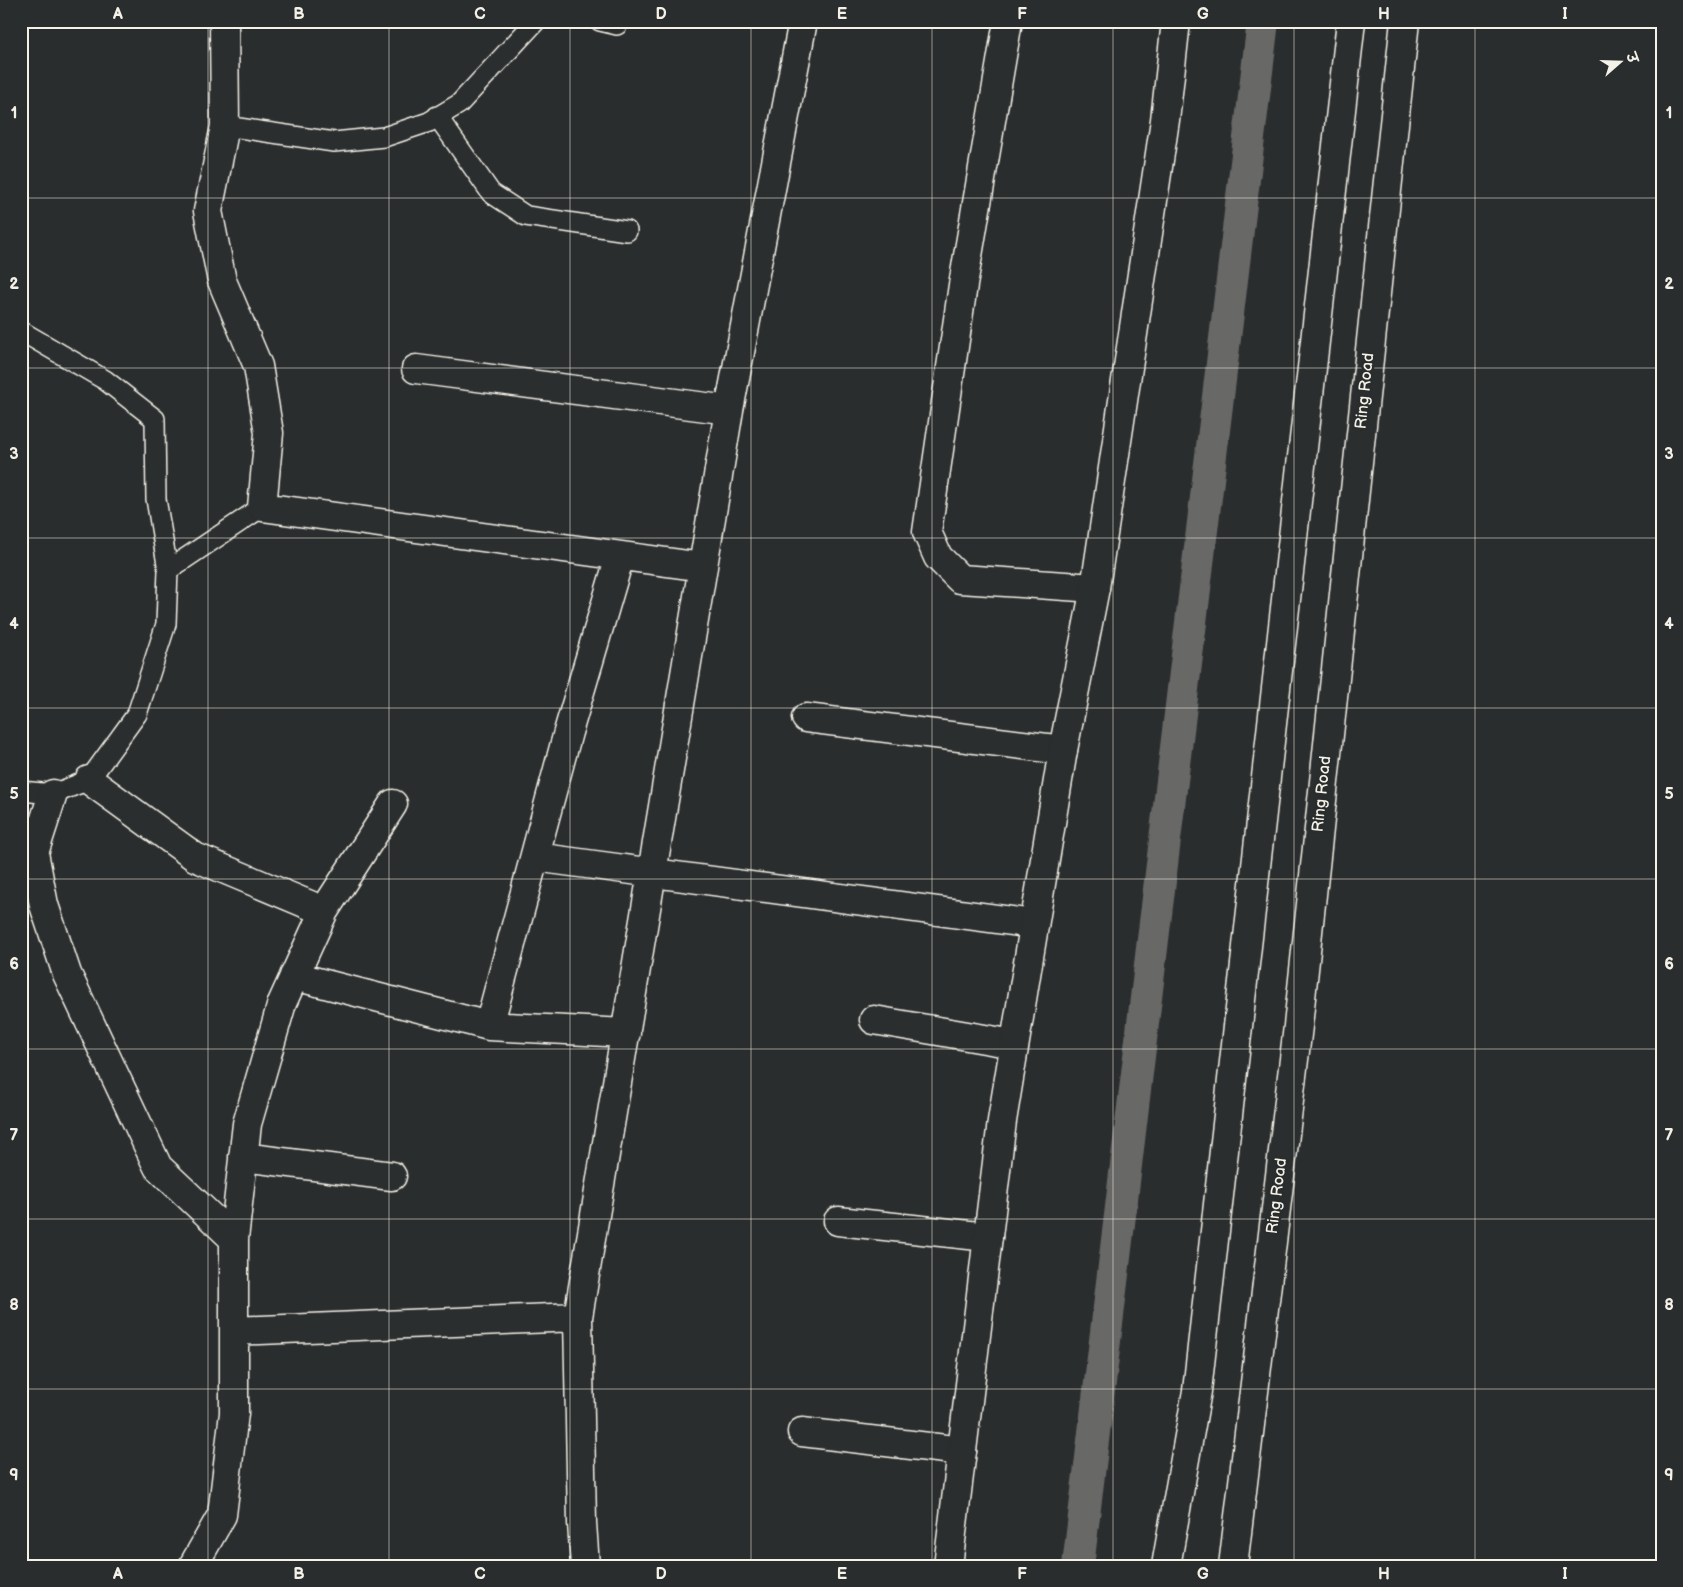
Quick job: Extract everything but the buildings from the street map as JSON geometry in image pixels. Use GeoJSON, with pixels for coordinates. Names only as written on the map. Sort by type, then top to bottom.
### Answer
{"type":"FeatureCollection","features":[{"type":"Feature","properties":{"kind":"street"},"geometry":{"type":"LineString","coordinates":[[224,21],[225,126],[208,211],[222,281],[258,366],[269,433],[262,507],[703,567]]}},
{"type":"Feature","properties":{"kind":"street"},"geometry":{"type":"LineString","coordinates":[[585,1566],[582,1523],[578,1317],[729,410],[802,21]]}},
{"type":"Feature","properties":{"kind":"street"},"geometry":{"type":"LineString","coordinates":[[1008,21],[963,285],[927,532],[938,557],[960,579],[1095,588]]}},
{"type":"Feature","properties":{"kind":"street"},"geometry":{"type":"LineString","coordinates":[[948,1566],[1002,1121],[1063,750],[1095,588],[1163,130],[1176,21]]}},
{"type":"Feature","properties":{"kind":"street"},"geometry":{"type":"LineString","coordinates":[[1166,1566],[1197,1391],[1351,21]]}},
{"type":"Feature","properties":{"kind":"street","name":"Ring Road"},"geometry":{"type":"LineString","coordinates":[[1232,1566],[1298,1026],[1404,21]]}},
{"type":"Feature","properties":{"kind":"street"},"geometry":{"type":"LineString","coordinates":[[416,369],[729,410]]}},
{"type":"Feature","properties":{"kind":"street"},"geometry":{"type":"LineString","coordinates":[[488,1026],[568,732],[620,556]]}},
{"type":"Feature","properties":{"kind":"street"},"geometry":{"type":"LineString","coordinates":[[806,718],[1063,750]]}},
{"type":"Feature","properties":{"kind":"street"},"geometry":{"type":"LineString","coordinates":[[89,780],[195,857],[324,911]]}},
{"type":"Feature","properties":{"kind":"street"},"geometry":{"type":"LineString","coordinates":[[53,794],[34,853],[44,905],[67,974],[158,1167],[234,1239]]}},
{"type":"Feature","properties":{"kind":"street"},"geometry":{"type":"LineString","coordinates":[[193,1566],[222,1515],[234,1413],[234,1239],[247,1124],[282,1002],[324,911],[393,804]]}},
{"type":"Feature","properties":{"kind":"street"},"geometry":{"type":"LineString","coordinates":[[535,857],[1034,924]]}},
{"type":"Feature","properties":{"kind":"street"},"geometry":{"type":"LineString","coordinates":[[294,976],[488,1026],[626,1033]]}},
{"type":"Feature","properties":{"kind":"street"},"geometry":{"type":"LineString","coordinates":[[874,1020],[1014,1044]]}},
{"type":"Feature","properties":{"kind":"street"},"geometry":{"type":"LineString","coordinates":[[243,1157],[392,1176]]}},
{"type":"Feature","properties":{"kind":"street"},"geometry":{"type":"LineString","coordinates":[[838,1221],[988,1237]]}},
{"type":"Feature","properties":{"kind":"street"},"geometry":{"type":"LineString","coordinates":[[234,1331],[578,1317]]}},
{"type":"Feature","properties":{"kind":"street"},"geometry":{"type":"LineString","coordinates":[[802,1432],[962,1451]]}},
{"type":"Feature","properties":{"kind":"lane"},"geometry":{"type":"LineString","coordinates":[[225,126],[334,142],[384,137],[429,122],[459,104],[536,21]]}},
{"type":"Feature","properties":{"kind":"lane"},"geometry":{"type":"LineString","coordinates":[[438,116],[491,193],[526,216],[627,231]]}},
{"type":"Feature","properties":{"kind":"lane"},"geometry":{"type":"LineString","coordinates":[[21,332],[105,380],[155,418],[156,499],[168,570],[166,624],[137,714],[89,780],[53,794],[21,791]]}},
{"type":"Feature","properties":{"kind":"lane"},"geometry":{"type":"LineString","coordinates":[[168,570],[262,507]]}},
{"type":"Feature","properties":{"kind":"waterway"},"geometry":{"type":"LineString","coordinates":[[1078,1566],[1263,21]]}}]}
